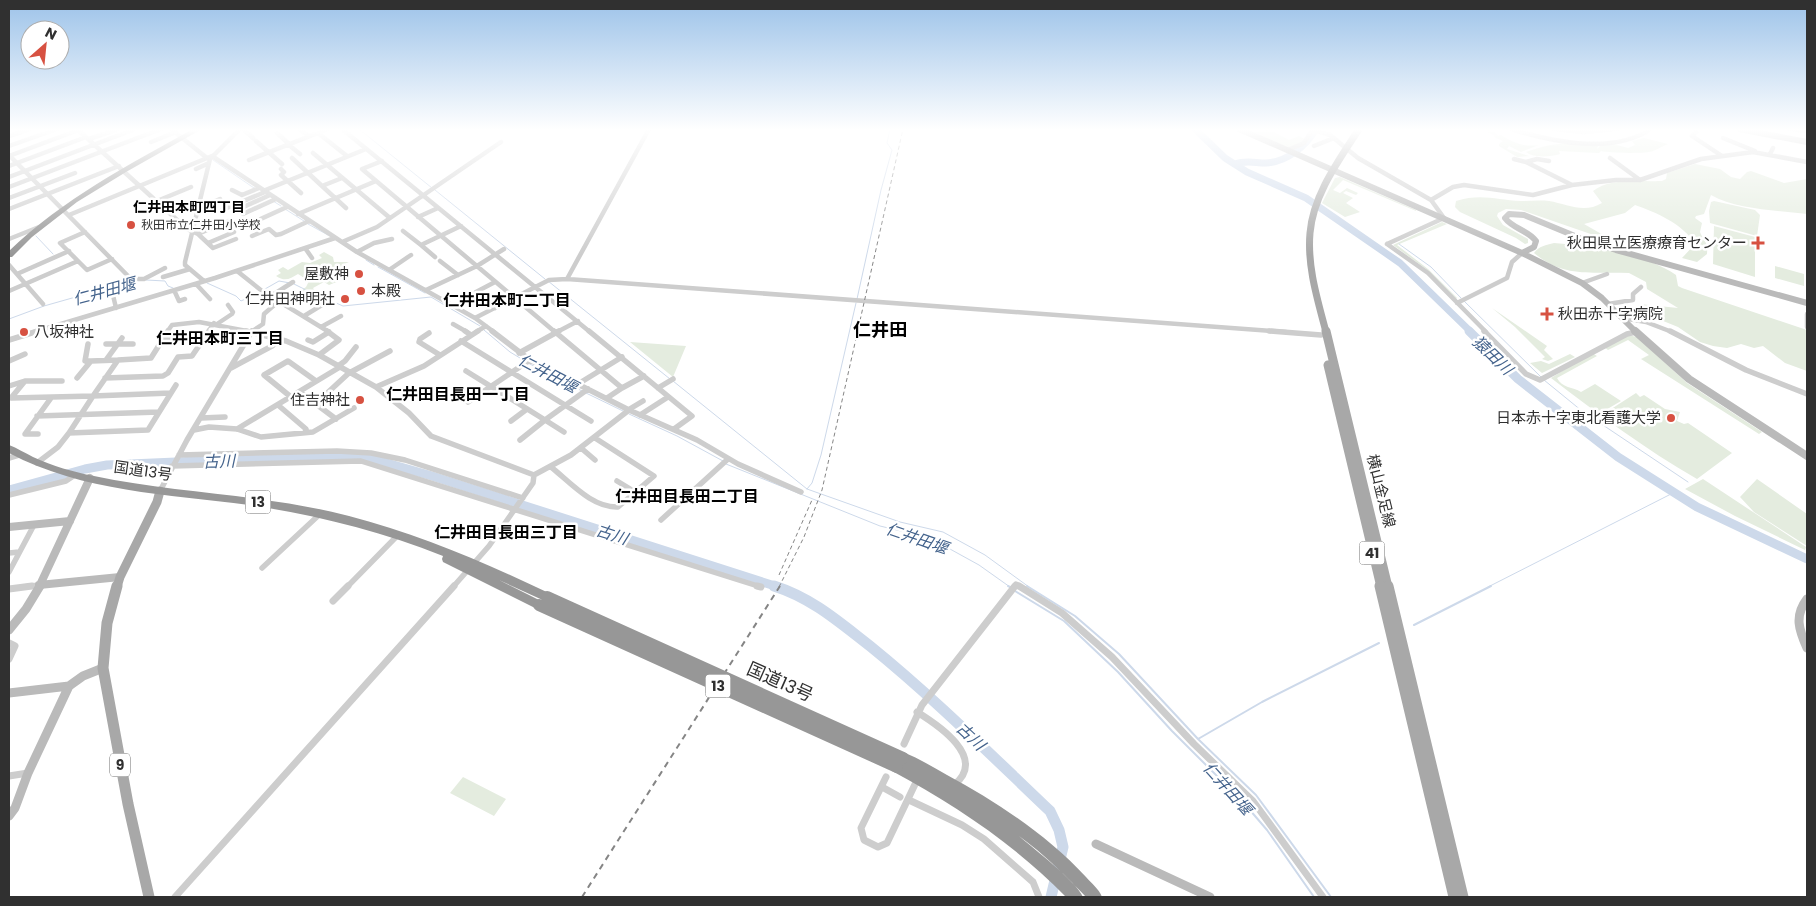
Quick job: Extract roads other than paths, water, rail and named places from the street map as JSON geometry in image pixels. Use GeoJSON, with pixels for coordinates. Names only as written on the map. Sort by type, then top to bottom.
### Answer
{"type":"FeatureCollection","features":[{"type":"Feature","properties":{"kind":"highway"},"geometry":{"type":"LineString","coordinates":[[9,254],[62,209],[116,171]]}},
{"type":"Feature","properties":{"kind":"highway","name":"国道13号"},"geometry":{"type":"LineString","coordinates":[[9,449],[14,457],[74,475],[160,491],[259,502],[320,514],[398,535],[900,763],[954,785],[1010,822],[1066,878],[1094,895]]}},
{"type":"Feature","properties":{"kind":"highway","name":"国道13号"},"geometry":{"type":"LineString","coordinates":[[900,763],[918,778],[952,796],[1050,863]]}},
{"type":"Feature","properties":{"kind":"highway","name":"国道13号"},"geometry":{"type":"LineString","coordinates":[[1066,878],[1076,897]]}},
{"type":"Feature","properties":{"kind":"main road","name":"横山金足線"},"geometry":{"type":"LineString","coordinates":[[1331,171],[1315,204],[1306,230],[1306,263],[1321,335],[1454,897]]}},
{"type":"Feature","properties":{"kind":"main road","name":"横山金足線"},"geometry":{"type":"LineString","coordinates":[[1315,204],[1310,232],[1313,276],[1463,897]]}},
{"type":"Feature","properties":{"kind":"main road","name":"9"},"geometry":{"type":"LineString","coordinates":[[149,897],[119,760],[103,668],[107,623],[120,577],[157,502],[160,491]]}},
{"type":"Feature","properties":{"kind":"street"},"geometry":{"type":"LineString","coordinates":[[9,176],[23,171]]}},
{"type":"Feature","properties":{"kind":"street"},"geometry":{"type":"LineString","coordinates":[[24,171],[131,279],[144,278],[165,268]]}},
{"type":"Feature","properties":{"kind":"street"},"geometry":{"type":"LineString","coordinates":[[9,187],[49,171]]}},
{"type":"Feature","properties":{"kind":"street"},"geometry":{"type":"LineString","coordinates":[[9,209],[112,171]]}},
{"type":"Feature","properties":{"kind":"street"},"geometry":{"type":"LineString","coordinates":[[124,171],[213,248],[236,239]]}},
{"type":"Feature","properties":{"kind":"street"},"geometry":{"type":"LineString","coordinates":[[69,215],[178,171]]}},
{"type":"Feature","properties":{"kind":"street"},"geometry":{"type":"LineString","coordinates":[[204,281],[185,265],[196,234],[206,171]]}},
{"type":"Feature","properties":{"kind":"street"},"geometry":{"type":"LineString","coordinates":[[230,171],[264,191],[357,252],[475,318],[519,353],[578,384],[585,391],[607,398],[628,410],[674,429],[697,440],[728,459],[801,492]]}},
{"type":"Feature","properties":{"kind":"street"},"geometry":{"type":"LineString","coordinates":[[284,171],[280,175],[301,193]]}},
{"type":"Feature","properties":{"kind":"street"},"geometry":{"type":"LineString","coordinates":[[222,210],[311,171]]}},
{"type":"Feature","properties":{"kind":"street"},"geometry":{"type":"LineString","coordinates":[[334,171],[390,218]]}},
{"type":"Feature","properties":{"kind":"street"},"geometry":{"type":"LineString","coordinates":[[365,171],[622,388]]}},
{"type":"Feature","properties":{"kind":"street"},"geometry":{"type":"LineString","coordinates":[[394,171],[692,416],[674,429]]}},
{"type":"Feature","properties":{"kind":"street"},"geometry":{"type":"LineString","coordinates":[[342,242],[370,231],[459,171]]}},
{"type":"Feature","properties":{"kind":"street"},"geometry":{"type":"LineString","coordinates":[[567,279],[626,171]]}},
{"type":"Feature","properties":{"kind":"street"},"geometry":{"type":"LineString","coordinates":[[1337,171],[1522,253],[1582,283],[1608,304],[1636,332],[1689,379],[1807,456]]}},
{"type":"Feature","properties":{"kind":"street"},"geometry":{"type":"LineString","coordinates":[[1381,171],[1431,200],[1444,218]]}},
{"type":"Feature","properties":{"kind":"street"},"geometry":{"type":"LineString","coordinates":[[1545,171],[1572,185]]}},
{"type":"Feature","properties":{"kind":"street"},"geometry":{"type":"LineString","coordinates":[[1628,171],[1640,180]]}},
{"type":"Feature","properties":{"kind":"street"},"geometry":{"type":"LineString","coordinates":[[1431,200],[1464,184],[1530,195],[1572,185],[1616,180],[1640,180],[1662,171]]}},
{"type":"Feature","properties":{"kind":"street"},"geometry":{"type":"LineString","coordinates":[[9,198],[75,172]]}},
{"type":"Feature","properties":{"kind":"street"},"geometry":{"type":"LineString","coordinates":[[307,173],[346,208]]}},
{"type":"Feature","properties":{"kind":"street"},"geometry":{"type":"LineString","coordinates":[[322,186],[342,178]]}},
{"type":"Feature","properties":{"kind":"street"},"geometry":{"type":"LineString","coordinates":[[298,214],[376,181]]}},
{"type":"Feature","properties":{"kind":"street"},"geometry":{"type":"LineString","coordinates":[[157,201],[191,187]]}},
{"type":"Feature","properties":{"kind":"street"},"geometry":{"type":"LineString","coordinates":[[232,190],[242,195],[264,191]]}},
{"type":"Feature","properties":{"kind":"street"},"geometry":{"type":"LineString","coordinates":[[239,209],[264,191]]}},
{"type":"Feature","properties":{"kind":"street"},"geometry":{"type":"LineString","coordinates":[[199,208],[220,199]]}},
{"type":"Feature","properties":{"kind":"street"},"geometry":{"type":"LineString","coordinates":[[243,214],[276,200]]}},
{"type":"Feature","properties":{"kind":"street"},"geometry":{"type":"LineString","coordinates":[[244,227],[287,207]]}},
{"type":"Feature","properties":{"kind":"street"},"geometry":{"type":"LineString","coordinates":[[418,217],[438,208]]}},
{"type":"Feature","properties":{"kind":"street"},"geometry":{"type":"LineString","coordinates":[[1461,300],[1507,278],[1512,262],[1522,253],[1534,247],[1536,241],[1529,234],[1508,223],[1505,218],[1508,214],[1524,214],[1587,241],[1807,303]]}},
{"type":"Feature","properties":{"kind":"street"},"geometry":{"type":"LineString","coordinates":[[1444,218],[1387,244],[1428,273],[1461,300],[1526,374],[1534,379],[1542,379],[1627,334],[1636,332]]}},
{"type":"Feature","properties":{"kind":"street"},"geometry":{"type":"LineString","coordinates":[[196,234],[228,221]]}},
{"type":"Feature","properties":{"kind":"street"},"geometry":{"type":"LineString","coordinates":[[252,236],[266,229],[276,235],[281,234],[309,222]]}},
{"type":"Feature","properties":{"kind":"street"},"geometry":{"type":"LineString","coordinates":[[421,245],[461,226]]}},
{"type":"Feature","properties":{"kind":"street"},"geometry":{"type":"LineString","coordinates":[[9,239],[39,227]]}},
{"type":"Feature","properties":{"kind":"street"},"geometry":{"type":"LineString","coordinates":[[85,232],[60,242],[87,270],[112,259]]}},
{"type":"Feature","properties":{"kind":"street"},"geometry":{"type":"LineString","coordinates":[[208,243],[234,232]]}},
{"type":"Feature","properties":{"kind":"street"},"geometry":{"type":"LineString","coordinates":[[403,232],[435,257]]}},
{"type":"Feature","properties":{"kind":"street"},"geometry":{"type":"LineString","coordinates":[[9,340],[196,284],[335,238]]}},
{"type":"Feature","properties":{"kind":"street"},"geometry":{"type":"LineString","coordinates":[[357,252],[374,243],[392,239]]}},
{"type":"Feature","properties":{"kind":"street"},"geometry":{"type":"LineString","coordinates":[[305,248],[312,258]]}},
{"type":"Feature","properties":{"kind":"street"},"geometry":{"type":"LineString","coordinates":[[426,290],[477,266],[504,249]]}},
{"type":"Feature","properties":{"kind":"street"},"geometry":{"type":"LineString","coordinates":[[17,274],[69,251]]}},
{"type":"Feature","properties":{"kind":"street"},"geometry":{"type":"LineString","coordinates":[[389,270],[411,255]]}},
{"type":"Feature","properties":{"kind":"street"},"geometry":{"type":"LineString","coordinates":[[9,291],[78,260]]}},
{"type":"Feature","properties":{"kind":"street"},"geometry":{"type":"LineString","coordinates":[[440,261],[458,275]]}},
{"type":"Feature","properties":{"kind":"street"},"geometry":{"type":"LineString","coordinates":[[9,265],[43,304]]}},
{"type":"Feature","properties":{"kind":"street"},"geometry":{"type":"LineString","coordinates":[[163,278],[190,269]]}},
{"type":"Feature","properties":{"kind":"street"},"geometry":{"type":"LineString","coordinates":[[237,271],[271,296],[330,332],[338,340],[319,355]]}},
{"type":"Feature","properties":{"kind":"street"},"geometry":{"type":"LineString","coordinates":[[1582,283],[1607,274]]}},
{"type":"Feature","properties":{"kind":"street"},"geometry":{"type":"LineString","coordinates":[[475,318],[548,281],[567,279],[1321,335]]}},
{"type":"Feature","properties":{"kind":"street"},"geometry":{"type":"LineString","coordinates":[[495,282],[476,292],[495,308]]}},
{"type":"Feature","properties":{"kind":"street"},"geometry":{"type":"LineString","coordinates":[[271,296],[291,283]]}},
{"type":"Feature","properties":{"kind":"street"},"geometry":{"type":"LineString","coordinates":[[196,284],[210,299]]}},
{"type":"Feature","properties":{"kind":"street"},"geometry":{"type":"LineString","coordinates":[[1608,304],[1632,300],[1636,290],[1641,287]]}},
{"type":"Feature","properties":{"kind":"street"},"geometry":{"type":"LineString","coordinates":[[174,290],[179,301],[185,299]]}},
{"type":"Feature","properties":{"kind":"street"},"geometry":{"type":"LineString","coordinates":[[112,291],[116,308]]}},
{"type":"Feature","properties":{"kind":"street"},"geometry":{"type":"LineString","coordinates":[[160,491],[173,465],[252,332],[263,324],[264,314],[279,301]]}},
{"type":"Feature","properties":{"kind":"street"},"geometry":{"type":"LineString","coordinates":[[304,316],[322,305]]}},
{"type":"Feature","properties":{"kind":"street"},"geometry":{"type":"LineString","coordinates":[[105,378],[163,376],[168,373],[178,357],[192,356],[216,324],[232,314],[233,312],[228,306]]}},
{"type":"Feature","properties":{"kind":"street"},"geometry":{"type":"LineString","coordinates":[[1807,314],[1807,327]]}},
{"type":"Feature","properties":{"kind":"street"},"geometry":{"type":"LineString","coordinates":[[322,327],[341,316]]}},
{"type":"Feature","properties":{"kind":"street"},"geometry":{"type":"LineString","coordinates":[[1622,318],[1634,318],[1651,322],[1748,370],[1807,394]]}},
{"type":"Feature","properties":{"kind":"street"},"geometry":{"type":"LineString","coordinates":[[519,353],[578,321]]}},
{"type":"Feature","properties":{"kind":"street"},"geometry":{"type":"LineString","coordinates":[[88,344],[85,361],[151,358],[172,325],[193,322],[216,324],[281,339],[319,355],[376,387],[408,413],[430,436],[440,442],[534,475],[552,467],[581,448],[628,410],[643,401]]}},
{"type":"Feature","properties":{"kind":"street"},"geometry":{"type":"LineString","coordinates":[[453,324],[471,335]]}},
{"type":"Feature","properties":{"kind":"street"},"geometry":{"type":"LineString","coordinates":[[376,387],[410,373],[486,326]]}},
{"type":"Feature","properties":{"kind":"street"},"geometry":{"type":"LineString","coordinates":[[308,340],[313,342],[330,332]]}},
{"type":"Feature","properties":{"kind":"street"},"geometry":{"type":"LineString","coordinates":[[429,333],[420,339],[419,342],[440,355]]}},
{"type":"Feature","properties":{"kind":"street"},"geometry":{"type":"LineString","coordinates":[[106,360],[122,338]]}},
{"type":"Feature","properties":{"kind":"street"},"geometry":{"type":"LineString","coordinates":[[163,340],[204,339]]}},
{"type":"Feature","properties":{"kind":"street"},"geometry":{"type":"LineString","coordinates":[[230,369],[281,339]]}},
{"type":"Feature","properties":{"kind":"street"},"geometry":{"type":"LineString","coordinates":[[461,341],[591,421]]}},
{"type":"Feature","properties":{"kind":"street"},"geometry":{"type":"LineString","coordinates":[[106,344],[133,344]]}},
{"type":"Feature","properties":{"kind":"street"},"geometry":{"type":"LineString","coordinates":[[237,430],[339,366],[356,347]]}},
{"type":"Feature","properties":{"kind":"street"},"geometry":{"type":"LineString","coordinates":[[324,396],[335,388],[339,380],[350,372],[390,351]]}},
{"type":"Feature","properties":{"kind":"street"},"geometry":{"type":"LineString","coordinates":[[9,361],[25,354]]}},
{"type":"Feature","properties":{"kind":"street"},"geometry":{"type":"LineString","coordinates":[[578,384],[622,357]]}},
{"type":"Feature","properties":{"kind":"street"},"geometry":{"type":"LineString","coordinates":[[37,463],[58,447],[118,360]]}},
{"type":"Feature","properties":{"kind":"street"},"geometry":{"type":"LineString","coordinates":[[468,402],[530,360]]}},
{"type":"Feature","properties":{"kind":"street"},"geometry":{"type":"LineString","coordinates":[[77,378],[91,361]]}},
{"type":"Feature","properties":{"kind":"street"},"geometry":{"type":"LineString","coordinates":[[291,397],[264,375],[288,361],[316,382]]}},
{"type":"Feature","properties":{"kind":"street"},"geometry":{"type":"LineString","coordinates":[[466,371],[564,432]]}},
{"type":"Feature","properties":{"kind":"street"},"geometry":{"type":"LineString","coordinates":[[607,398],[644,376]]}},
{"type":"Feature","properties":{"kind":"street"},"geometry":{"type":"LineString","coordinates":[[9,386],[25,381],[62,380]]}},
{"type":"Feature","properties":{"kind":"street"},"geometry":{"type":"LineString","coordinates":[[658,388],[671,380]]}},
{"type":"Feature","properties":{"kind":"street"},"geometry":{"type":"LineString","coordinates":[[25,381],[11,398],[171,393]]}},
{"type":"Feature","properties":{"kind":"street"},"geometry":{"type":"LineString","coordinates":[[69,433],[148,430],[176,385]]}},
{"type":"Feature","properties":{"kind":"street"},"geometry":{"type":"LineString","coordinates":[[520,440],[585,391]]}},
{"type":"Feature","properties":{"kind":"street"},"geometry":{"type":"LineString","coordinates":[[300,392],[336,418]]}},
{"type":"Feature","properties":{"kind":"street"},"geometry":{"type":"LineString","coordinates":[[640,415],[668,397]]}},
{"type":"Feature","properties":{"kind":"street"},"geometry":{"type":"LineString","coordinates":[[38,434],[24,434],[51,398]]}},
{"type":"Feature","properties":{"kind":"street"},"geometry":{"type":"LineString","coordinates":[[278,404],[306,429],[305,433]]}},
{"type":"Feature","properties":{"kind":"street"},"geometry":{"type":"LineString","coordinates":[[194,430],[209,427],[237,430],[261,436],[313,432],[354,408]]}},
{"type":"Feature","properties":{"kind":"street"},"geometry":{"type":"LineString","coordinates":[[511,421],[527,409]]}},
{"type":"Feature","properties":{"kind":"street"},"geometry":{"type":"LineString","coordinates":[[37,416],[159,412]]}},
{"type":"Feature","properties":{"kind":"street"},"geometry":{"type":"LineString","coordinates":[[201,418],[225,417]]}},
{"type":"Feature","properties":{"kind":"street"},"geometry":{"type":"LineString","coordinates":[[552,467],[589,497],[614,508],[618,507],[654,476],[595,438]]}},
{"type":"Feature","properties":{"kind":"street"},"geometry":{"type":"LineString","coordinates":[[581,448],[595,460]]}},
{"type":"Feature","properties":{"kind":"street"},"geometry":{"type":"LineString","coordinates":[[179,456],[337,451],[371,453],[405,460],[522,499]]}},
{"type":"Feature","properties":{"kind":"street"},"geometry":{"type":"LineString","coordinates":[[661,520],[728,459]]}},
{"type":"Feature","properties":{"kind":"street"},"geometry":{"type":"LineString","coordinates":[[173,465],[327,460],[361,461],[516,507],[761,587]]}},
{"type":"Feature","properties":{"kind":"street"},"geometry":{"type":"LineString","coordinates":[[9,495],[66,481],[74,475]]}},
{"type":"Feature","properties":{"kind":"street"},"geometry":{"type":"LineString","coordinates":[[175,897],[471,567],[533,483],[534,475]]}},
{"type":"Feature","properties":{"kind":"street"},"geometry":{"type":"LineString","coordinates":[[9,630],[21,618],[34,599],[70,521],[79,506],[90,478]]}},
{"type":"Feature","properties":{"kind":"street"},"geometry":{"type":"LineString","coordinates":[[617,481],[635,492]]}},
{"type":"Feature","properties":{"kind":"street"},"geometry":{"type":"LineString","coordinates":[[262,568],[320,514]]}},
{"type":"Feature","properties":{"kind":"street"},"geometry":{"type":"LineString","coordinates":[[9,527],[70,521]]}},
{"type":"Feature","properties":{"kind":"street"},"geometry":{"type":"LineString","coordinates":[[9,572],[34,524]]}},
{"type":"Feature","properties":{"kind":"street"},"geometry":{"type":"LineString","coordinates":[[333,601],[398,535]]}},
{"type":"Feature","properties":{"kind":"street"},"geometry":{"type":"LineString","coordinates":[[9,553],[19,552]]}},
{"type":"Feature","properties":{"kind":"street"},"geometry":{"type":"LineString","coordinates":[[9,589],[120,577]]}},
{"type":"Feature","properties":{"kind":"street"},"geometry":{"type":"LineString","coordinates":[[904,744],[917,712],[1016,584],[1062,614],[1112,657],[1194,744],[1253,801],[1323,897]]}},
{"type":"Feature","properties":{"kind":"street"},"geometry":{"type":"LineString","coordinates":[[1807,599],[1800,607],[1797,620],[1807,648]]}},
{"type":"Feature","properties":{"kind":"street"},"geometry":{"type":"LineString","coordinates":[[9,643],[15,646],[9,659]]}},
{"type":"Feature","properties":{"kind":"street"},"geometry":{"type":"LineString","coordinates":[[9,693],[69,686],[83,676],[103,668]]}},
{"type":"Feature","properties":{"kind":"street"},"geometry":{"type":"LineString","coordinates":[[9,816],[15,808],[28,774],[69,686]]}},
{"type":"Feature","properties":{"kind":"street"},"geometry":{"type":"LineString","coordinates":[[917,712],[931,720],[962,749],[966,760],[962,779],[954,785]]}},
{"type":"Feature","properties":{"kind":"street"},"geometry":{"type":"LineString","coordinates":[[9,776],[28,774]]}},
{"type":"Feature","properties":{"kind":"street"},"geometry":{"type":"LineString","coordinates":[[886,777],[860,832],[864,840],[878,846],[887,843],[918,778]]}},
{"type":"Feature","properties":{"kind":"street"},"geometry":{"type":"LineString","coordinates":[[882,787],[900,797]]}},
{"type":"Feature","properties":{"kind":"street"},"geometry":{"type":"LineString","coordinates":[[911,801],[962,825],[984,838],[1033,882],[1039,897]]}},
{"type":"Feature","properties":{"kind":"street"},"geometry":{"type":"LineString","coordinates":[[1096,844],[1210,897]]}},
{"type":"Feature","properties":{"kind":"waterway"},"geometry":{"type":"LineString","coordinates":[[230,171],[254,188]]}},
{"type":"Feature","properties":{"kind":"waterway"},"geometry":{"type":"LineString","coordinates":[[411,171],[432,188]]}},
{"type":"Feature","properties":{"kind":"waterway"},"geometry":{"type":"LineString","coordinates":[[857,299],[886,171]]}},
{"type":"Feature","properties":{"kind":"waterway","name":"猿田川"},"geometry":{"type":"LineString","coordinates":[[1246,171],[1306,198],[1400,263],[1471,332]]}},
{"type":"Feature","properties":{"kind":"waterway"},"geometry":{"type":"LineString","coordinates":[[435,190],[545,279]]}},
{"type":"Feature","properties":{"kind":"waterway"},"geometry":{"type":"LineString","coordinates":[[273,201],[281,206]]}},
{"type":"Feature","properties":{"kind":"waterway"},"geometry":{"type":"LineString","coordinates":[[285,209],[304,221]]}},
{"type":"Feature","properties":{"kind":"waterway"},"geometry":{"type":"LineString","coordinates":[[308,224],[328,235]]}},
{"type":"Feature","properties":{"kind":"waterway"},"geometry":{"type":"LineString","coordinates":[[36,236],[53,254]]}},
{"type":"Feature","properties":{"kind":"waterway"},"geometry":{"type":"LineString","coordinates":[[1399,244],[1431,267],[1461,298]]}},
{"type":"Feature","properties":{"kind":"waterway"},"geometry":{"type":"LineString","coordinates":[[366,260],[374,265]]}},
{"type":"Feature","properties":{"kind":"waterway"},"geometry":{"type":"LineString","coordinates":[[378,267],[425,293]]}},
{"type":"Feature","properties":{"kind":"waterway","name":"仁井田堰"},"geometry":{"type":"LineString","coordinates":[[146,280],[165,281],[168,286],[173,288]]}},
{"type":"Feature","properties":{"kind":"waterway","name":"仁井田堰"},"geometry":{"type":"LineString","coordinates":[[9,319],[44,306],[132,281]]}},
{"type":"Feature","properties":{"kind":"waterway","name":"仁井田堰"},"geometry":{"type":"LineString","coordinates":[[265,289],[279,281],[290,283]]}},
{"type":"Feature","properties":{"kind":"waterway"},"geometry":{"type":"LineString","coordinates":[[548,281],[670,379]]}},
{"type":"Feature","properties":{"kind":"waterway","name":"仁井田堰"},"geometry":{"type":"LineString","coordinates":[[207,283],[236,296],[241,301],[260,292]]}},
{"type":"Feature","properties":{"kind":"waterway","name":"仁井田堰"},"geometry":{"type":"LineString","coordinates":[[294,284],[316,295]]}},
{"type":"Feature","properties":{"kind":"waterway","name":"仁井田堰"},"geometry":{"type":"LineString","coordinates":[[320,296],[343,306],[431,297],[480,326]]}},
{"type":"Feature","properties":{"kind":"waterway"},"geometry":{"type":"LineString","coordinates":[[1464,301],[1541,377]]}},
{"type":"Feature","properties":{"kind":"waterway"},"geometry":{"type":"LineString","coordinates":[[807,489],[812,483],[821,455],[856,303]]}},
{"type":"Feature","properties":{"kind":"waterway","name":"仁井田堰"},"geometry":{"type":"LineString","coordinates":[[484,330],[510,352],[525,361]]}},
{"type":"Feature","properties":{"kind":"waterway","name":"猿田川"},"geometry":{"type":"LineString","coordinates":[[1469,331],[1518,379],[1618,457],[1697,507],[1807,559]]}},
{"type":"Feature","properties":{"kind":"waterway","name":"仁井田堰"},"geometry":{"type":"LineString","coordinates":[[528,363],[582,391]]}},
{"type":"Feature","properties":{"kind":"waterway"},"geometry":{"type":"LineString","coordinates":[[1544,380],[1582,411],[1688,482]]}},
{"type":"Feature","properties":{"kind":"waterway"},"geometry":{"type":"LineString","coordinates":[[673,381],[807,489]]}},
{"type":"Feature","properties":{"kind":"waterway","name":"仁井田堰"},"geometry":{"type":"LineString","coordinates":[[586,393],[623,411]]}},
{"type":"Feature","properties":{"kind":"waterway","name":"仁井田堰"},"geometry":{"type":"LineString","coordinates":[[629,414],[677,436],[723,461]]}},
{"type":"Feature","properties":{"kind":"waterway","name":"古川"},"geometry":{"type":"LineString","coordinates":[[9,490],[85,469],[107,465],[312,456],[357,457],[376,460],[432,476],[778,587]]}},
{"type":"Feature","properties":{"kind":"waterway","name":"仁井田堰"},"geometry":{"type":"LineString","coordinates":[[726,464],[880,526],[930,538],[979,565],[1010,587],[1008,586]]}},
{"type":"Feature","properties":{"kind":"waterway"},"geometry":{"type":"LineString","coordinates":[[807,489],[900,522],[943,532],[985,555],[1029,587]]}},
{"type":"Feature","properties":{"kind":"waterway"},"geometry":{"type":"LineString","coordinates":[[1488,587],[1673,493]]}},
{"type":"Feature","properties":{"kind":"waterway","name":"古川"},"geometry":{"type":"LineString","coordinates":[[774,586],[813,604],[870,646],[939,706],[1050,811],[1059,830],[1063,847],[1051,897]]}},
{"type":"Feature","properties":{"kind":"waterway"},"geometry":{"type":"LineString","coordinates":[[1027,586],[1075,616],[1119,654],[1198,739]]}},
{"type":"Feature","properties":{"kind":"waterway"},"geometry":{"type":"LineString","coordinates":[[1414,625],[1491,586]]}},
{"type":"Feature","properties":{"kind":"waterway","name":"仁井田堰"},"geometry":{"type":"LineString","coordinates":[[1015,591],[1064,621],[1118,672],[1172,731],[1243,802],[1267,830],[1314,897]]}},
{"type":"Feature","properties":{"kind":"waterway"},"geometry":{"type":"LineString","coordinates":[[1198,739],[1262,702],[1379,643]]}},
{"type":"Feature","properties":{"kind":"waterway"},"geometry":{"type":"LineString","coordinates":[[1198,739],[1256,795],[1331,897]]}},
{"type":"Feature","properties":{"kind":"railway"},"geometry":{"type":"LineString","coordinates":[[779,587],[804,537],[822,490],[894,171]]}},
{"type":"Feature","properties":{"kind":"railway"},"geometry":{"type":"LineString","coordinates":[[779,575],[812,500]]}},
{"type":"Feature","properties":{"kind":"railway"},"geometry":{"type":"LineString","coordinates":[[582,897],[780,586]]}},
{"type":"Feature","properties":{"kind":"place","name":"秋田市立仁井田小学校"},"geometry":{"type":"Point","coordinates":[131,225]}},
{"type":"Feature","properties":{"kind":"place","name":"秋田県立医療療育センター"},"geometry":{"type":"Point","coordinates":[1758,243]}},
{"type":"Feature","properties":{"kind":"place","name":"屋敷神"},"geometry":{"type":"Point","coordinates":[359,274]}},
{"type":"Feature","properties":{"kind":"place","name":"本殿"},"geometry":{"type":"Point","coordinates":[361,291]}},
{"type":"Feature","properties":{"kind":"place","name":"仁井田神明社"},"geometry":{"type":"Point","coordinates":[345,299]}},
{"type":"Feature","properties":{"kind":"place","name":"秋田赤十字病院"},"geometry":{"type":"Point","coordinates":[1547,314]}},
{"type":"Feature","properties":{"kind":"place","name":"八坂神社"},"geometry":{"type":"Point","coordinates":[24,332]}},
{"type":"Feature","properties":{"kind":"place","name":"住吉神社"},"geometry":{"type":"Point","coordinates":[360,400]}},
{"type":"Feature","properties":{"kind":"place","name":"日本赤十字東北看護大学"},"geometry":{"type":"Point","coordinates":[1671,418]}},
{"type":"Feature","properties":{"kind":"district","name":"仁井田本町四丁目"},"geometry":{"type":"Point","coordinates":[189,207]}},
{"type":"Feature","properties":{"kind":"district","name":"仁井田本町二丁目"},"geometry":{"type":"Point","coordinates":[507,300]}},
{"type":"Feature","properties":{"kind":"district","name":"仁井田"},"geometry":{"type":"Point","coordinates":[880,330]}},
{"type":"Feature","properties":{"kind":"district","name":"仁井田本町三丁目"},"geometry":{"type":"Point","coordinates":[220,338]}},
{"type":"Feature","properties":{"kind":"district","name":"仁井田目長田一丁目"},"geometry":{"type":"Point","coordinates":[458,394]}},
{"type":"Feature","properties":{"kind":"district","name":"仁井田目長田二丁目"},"geometry":{"type":"Point","coordinates":[687,496]}},
{"type":"Feature","properties":{"kind":"district","name":"仁井田目長田三丁目"},"geometry":{"type":"Point","coordinates":[506,532]}}]}
